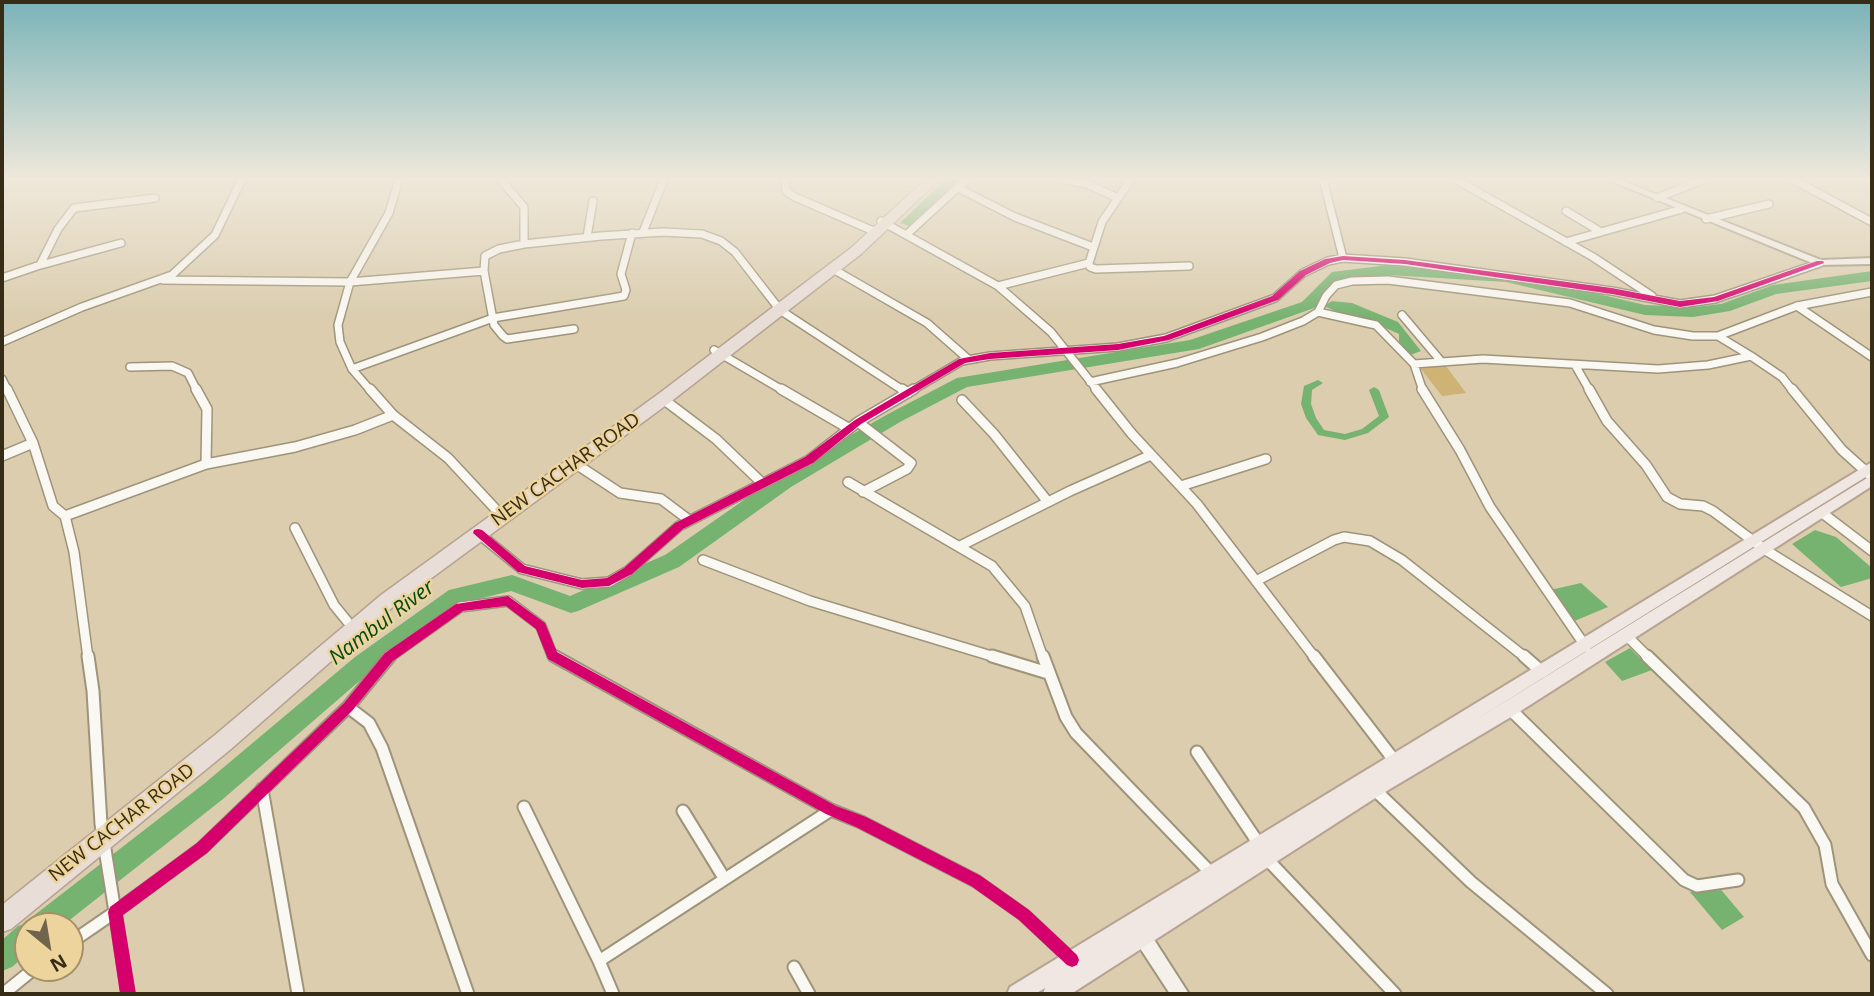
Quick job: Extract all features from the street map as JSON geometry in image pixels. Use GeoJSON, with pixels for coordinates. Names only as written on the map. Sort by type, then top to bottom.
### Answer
{"type":"FeatureCollection","features":[{"type":"Feature","properties":{"kind":"highway","name":"NEW CACHAR ROAD"},"geometry":{"type":"LineString","coordinates":[[2,920],[347,621],[640,410],[882,225]]}},
{"type":"Feature","properties":{"kind":"highway","name":"NEW CACHAR ROAD"},"geometry":{"type":"LineString","coordinates":[[777,306],[833,269],[883,225]]}},
{"type":"Feature","properties":{"kind":"highway","name":"NEW CACHAR ROAD"},"geometry":{"type":"LineString","coordinates":[[2,905],[223,742],[388,600],[478,533],[499,513],[576,464],[640,410],[663,399],[718,352]]}},
{"type":"Feature","properties":{"kind":"main road"},"geometry":{"type":"LineString","coordinates":[[1053,994],[1143,937],[1263,852],[1542,671],[1627,636],[1758,545],[1821,512],[1871,473]]}},
{"type":"Feature","properties":{"kind":"main road"},"geometry":{"type":"LineString","coordinates":[[1017,994],[1211,873],[1263,852],[1374,789],[1398,766],[1510,709],[1589,651],[1871,473]]}},
{"type":"Feature","properties":{"kind":"street"},"geometry":{"type":"LineString","coordinates":[[40,265],[61,225]]}},
{"type":"Feature","properties":{"kind":"street"},"geometry":{"type":"LineString","coordinates":[[163,280],[215,235],[220,225]]}},
{"type":"Feature","properties":{"kind":"street"},"geometry":{"type":"LineString","coordinates":[[382,225],[350,282],[338,325],[340,342],[352,369],[393,415],[448,458],[499,513]]}},
{"type":"Feature","properties":{"kind":"street"},"geometry":{"type":"LineString","coordinates":[[523,225],[524,244]]}},
{"type":"Feature","properties":{"kind":"street"},"geometry":{"type":"LineString","coordinates":[[587,237],[589,225]]}},
{"type":"Feature","properties":{"kind":"street"},"geometry":{"type":"LineString","coordinates":[[643,232],[646,225]]}},
{"type":"Feature","properties":{"kind":"street"},"geometry":{"type":"LineString","coordinates":[[873,225],[906,235],[998,286],[1045,326],[1151,455],[1181,486],[1398,766]]}},
{"type":"Feature","properties":{"kind":"street"},"geometry":{"type":"LineString","coordinates":[[906,235],[917,225]]}},
{"type":"Feature","properties":{"kind":"street"},"geometry":{"type":"LineString","coordinates":[[1037,225],[1093,247]]}},
{"type":"Feature","properties":{"kind":"street"},"geometry":{"type":"LineString","coordinates":[[1101,225],[1089,262],[1090,267],[1189,266]]}},
{"type":"Feature","properties":{"kind":"street"},"geometry":{"type":"LineString","coordinates":[[1335,225],[1343,258]]}},
{"type":"Feature","properties":{"kind":"street"},"geometry":{"type":"LineString","coordinates":[[1537,225],[1656,299]]}},
{"type":"Feature","properties":{"kind":"street"},"geometry":{"type":"LineString","coordinates":[[1590,225],[1601,232]]}},
{"type":"Feature","properties":{"kind":"street"},"geometry":{"type":"LineString","coordinates":[[1566,242],[1624,225]]}},
{"type":"Feature","properties":{"kind":"street"},"geometry":{"type":"LineString","coordinates":[[1723,225],[1820,263]]}},
{"type":"Feature","properties":{"kind":"street"},"geometry":{"type":"LineString","coordinates":[[574,329],[508,339],[499,333],[493,318],[484,271],[484,258],[488,253],[524,244],[643,232],[702,234],[721,241],[735,252],[777,306],[908,393]]}},
{"type":"Feature","properties":{"kind":"street"},"geometry":{"type":"LineString","coordinates":[[352,369],[493,318],[624,296],[626,290],[621,274],[632,233]]}},
{"type":"Feature","properties":{"kind":"street"},"geometry":{"type":"LineString","coordinates":[[2,278],[121,243]]}},
{"type":"Feature","properties":{"kind":"street"},"geometry":{"type":"LineString","coordinates":[[478,533],[522,569],[591,585],[622,576],[667,534],[689,520],[809,460],[849,428],[941,372],[968,359],[1069,354],[1146,342],[1204,325],[1275,298],[1314,266],[1343,258],[1405,262],[1504,274],[1680,304],[1696,304],[1820,263],[1872,261]]}},
{"type":"Feature","properties":{"kind":"street"},"geometry":{"type":"LineString","coordinates":[[998,286],[1089,262]]}},
{"type":"Feature","properties":{"kind":"street"},"geometry":{"type":"LineString","coordinates":[[833,269],[927,323],[968,359]]}},
{"type":"Feature","properties":{"kind":"street"},"geometry":{"type":"LineString","coordinates":[[2,342],[82,307],[163,280],[350,282],[484,271]]}},
{"type":"Feature","properties":{"kind":"street"},"geometry":{"type":"LineString","coordinates":[[1318,312],[1325,296],[1336,285],[1352,281],[1388,280],[1570,303],[1654,330],[1693,336],[1718,336],[1797,306],[1872,292]]}},
{"type":"Feature","properties":{"kind":"street"},"geometry":{"type":"LineString","coordinates":[[1797,306],[1870,353]]}},
{"type":"Feature","properties":{"kind":"street"},"geometry":{"type":"LineString","coordinates":[[1090,382],[1186,360],[1270,334],[1318,312],[1376,326],[1414,363],[1422,389],[1460,450],[1490,507],[1589,651]]}},
{"type":"Feature","properties":{"kind":"street"},"geometry":{"type":"LineString","coordinates":[[1402,315],[1440,360]]}},
{"type":"Feature","properties":{"kind":"street"},"geometry":{"type":"LineString","coordinates":[[1718,336],[1782,377],[1842,450],[1871,473]]}},
{"type":"Feature","properties":{"kind":"street"},"geometry":{"type":"LineString","coordinates":[[718,352],[849,428]]}},
{"type":"Feature","properties":{"kind":"street"},"geometry":{"type":"LineString","coordinates":[[1414,363],[1483,359],[1682,369],[1751,356]]}},
{"type":"Feature","properties":{"kind":"street"},"geometry":{"type":"LineString","coordinates":[[1576,365],[1607,421],[1646,465],[1667,497],[1680,504],[1708,508],[1758,545],[1872,616]]}},
{"type":"Feature","properties":{"kind":"street"},"geometry":{"type":"LineString","coordinates":[[130,367],[172,366],[188,373],[207,409],[206,464]]}},
{"type":"Feature","properties":{"kind":"street"},"geometry":{"type":"LineString","coordinates":[[2,379],[33,443],[53,506],[65,516],[74,552],[93,691],[103,833],[128,994]]}},
{"type":"Feature","properties":{"kind":"street"},"geometry":{"type":"LineString","coordinates":[[663,399],[716,439],[762,483]]}},
{"type":"Feature","properties":{"kind":"street"},"geometry":{"type":"LineString","coordinates":[[962,400],[994,434],[1048,502]]}},
{"type":"Feature","properties":{"kind":"street"},"geometry":{"type":"LineString","coordinates":[[65,516],[206,464],[295,447],[355,430],[393,415]]}},
{"type":"Feature","properties":{"kind":"street"},"geometry":{"type":"LineString","coordinates":[[860,423],[911,463],[907,469],[863,492]]}},
{"type":"Feature","properties":{"kind":"street"},"geometry":{"type":"LineString","coordinates":[[2,456],[33,443]]}},
{"type":"Feature","properties":{"kind":"street"},"geometry":{"type":"LineString","coordinates":[[960,546],[1151,455]]}},
{"type":"Feature","properties":{"kind":"street"},"geometry":{"type":"LineString","coordinates":[[1181,486],[1266,459]]}},
{"type":"Feature","properties":{"kind":"street"},"geometry":{"type":"LineString","coordinates":[[576,464],[620,493],[661,499],[689,520]]}},
{"type":"Feature","properties":{"kind":"street"},"geometry":{"type":"LineString","coordinates":[[848,482],[992,566],[1024,607],[1039,640],[1048,673],[1066,717],[1086,747],[1211,873]]}},
{"type":"Feature","properties":{"kind":"street"},"geometry":{"type":"LineString","coordinates":[[1821,512],[1872,551]]}},
{"type":"Feature","properties":{"kind":"street"},"geometry":{"type":"LineString","coordinates":[[295,528],[334,605],[347,621]]}},
{"type":"Feature","properties":{"kind":"street"},"geometry":{"type":"LineString","coordinates":[[1256,581],[1334,540],[1344,537],[1370,541],[1402,560],[1542,671]]}},
{"type":"Feature","properties":{"kind":"street"},"geometry":{"type":"LineString","coordinates":[[703,560],[810,601],[1048,673]]}},
{"type":"Feature","properties":{"kind":"street"},"geometry":{"type":"LineString","coordinates":[[84,933],[202,848],[348,706],[389,657],[460,607],[508,601],[541,626],[552,655],[831,810],[886,835],[995,892],[1072,960]]}},
{"type":"Feature","properties":{"kind":"street"},"geometry":{"type":"LineString","coordinates":[[1627,636],[1804,808],[1825,845],[1832,884],[1872,955]]}},
{"type":"Feature","properties":{"kind":"street"},"geometry":{"type":"LineString","coordinates":[[348,706],[369,723],[382,748],[468,994]]}},
{"type":"Feature","properties":{"kind":"street"},"geometry":{"type":"LineString","coordinates":[[1510,709],[1684,880],[1698,886],[1738,880]]}},
{"type":"Feature","properties":{"kind":"street"},"geometry":{"type":"LineString","coordinates":[[1198,752],[1263,852],[1395,994]]}},
{"type":"Feature","properties":{"kind":"street"},"geometry":{"type":"LineString","coordinates":[[262,789],[298,994]]}},
{"type":"Feature","properties":{"kind":"street"},"geometry":{"type":"LineString","coordinates":[[1374,789],[1471,882],[1608,994]]}},
{"type":"Feature","properties":{"kind":"street"},"geometry":{"type":"LineString","coordinates":[[524,807],[613,994]]}},
{"type":"Feature","properties":{"kind":"street"},"geometry":{"type":"LineString","coordinates":[[599,961],[831,810]]}},
{"type":"Feature","properties":{"kind":"street"},"geometry":{"type":"LineString","coordinates":[[683,811],[724,878]]}},
{"type":"Feature","properties":{"kind":"street"},"geometry":{"type":"LineString","coordinates":[[1132,922],[1180,994]]}},
{"type":"Feature","properties":{"kind":"street"},"geometry":{"type":"LineString","coordinates":[[794,967],[810,994]]}},
{"type":"Feature","properties":{"kind":"street"},"geometry":{"type":"LineString","coordinates":[[3,994],[17,982]]}},
{"type":"Feature","properties":{"kind":"shaded area"},"geometry":{"type":"Polygon","coordinates":[[[1332,301],[1352,303],[1398,322],[1421,351],[1410,355],[1399,344],[1399,334],[1359,316],[1340,313],[1324,306],[1332,301]]]}},
{"type":"Feature","properties":{"kind":"shaded area"},"geometry":{"type":"Polygon","coordinates":[[[1443,362],[1466,393],[1442,396],[1418,365],[1443,362]]]}},
{"type":"Feature","properties":{"kind":"shaded area"},"geometry":{"type":"Polygon","coordinates":[[[1815,530],[1836,537],[1872,568],[1872,578],[1841,587],[1792,544],[1815,530]]]}},
{"type":"Feature","properties":{"kind":"shaded area"},"geometry":{"type":"Polygon","coordinates":[[[1581,583],[1608,607],[1572,622],[1546,591],[1581,583]]]}},
{"type":"Feature","properties":{"kind":"shaded area"},"geometry":{"type":"Polygon","coordinates":[[[1630,648],[1652,670],[1622,681],[1605,662],[1630,648]]]}},
{"type":"Feature","properties":{"kind":"shaded area"},"geometry":{"type":"Polygon","coordinates":[[[1717,885],[1744,917],[1722,930],[1690,892],[1717,885]]]}},
{"type":"Feature","properties":{"kind":"waterway","name":"Nambul River"},"geometry":{"type":"LineString","coordinates":[[59,912],[214,791],[363,664],[456,596],[512,583],[571,605],[672,561],[784,482],[894,418],[963,382],[1193,345],[1308,305],[1337,275],[1388,270],[1506,277],[1645,310],[1693,312],[1724,308],[1773,290],[1872,276]]}},
{"type":"Feature","properties":{"kind":"waterway"},"geometry":{"type":"LineString","coordinates":[[1318,383],[1307,388],[1306,404],[1311,418],[1321,433],[1345,437],[1365,431],[1384,417],[1374,390]]}},
{"type":"Feature","properties":{"kind":"waterway","name":"Nambul River"},"geometry":{"type":"LineString","coordinates":[[2,957],[14,947]]}},
{"type":"Feature","properties":{"kind":"cycle path"},"geometry":{"type":"LineString","coordinates":[[478,533],[522,569],[582,584],[609,582],[628,571],[679,526],[809,460],[858,422],[962,361],[990,356],[1118,347],[1166,338],[1275,298],[1303,273],[1328,261],[1343,258],[1405,262],[1612,291],[1680,304],[1715,299],[1820,263]]}},
{"type":"Feature","properties":{"kind":"cycle path"},"geometry":{"type":"LineString","coordinates":[[128,994],[115,912],[202,848],[348,707],[389,657],[460,607],[508,601],[541,626],[552,655],[831,810],[861,822],[976,881],[1024,915],[1072,960]]}}]}
